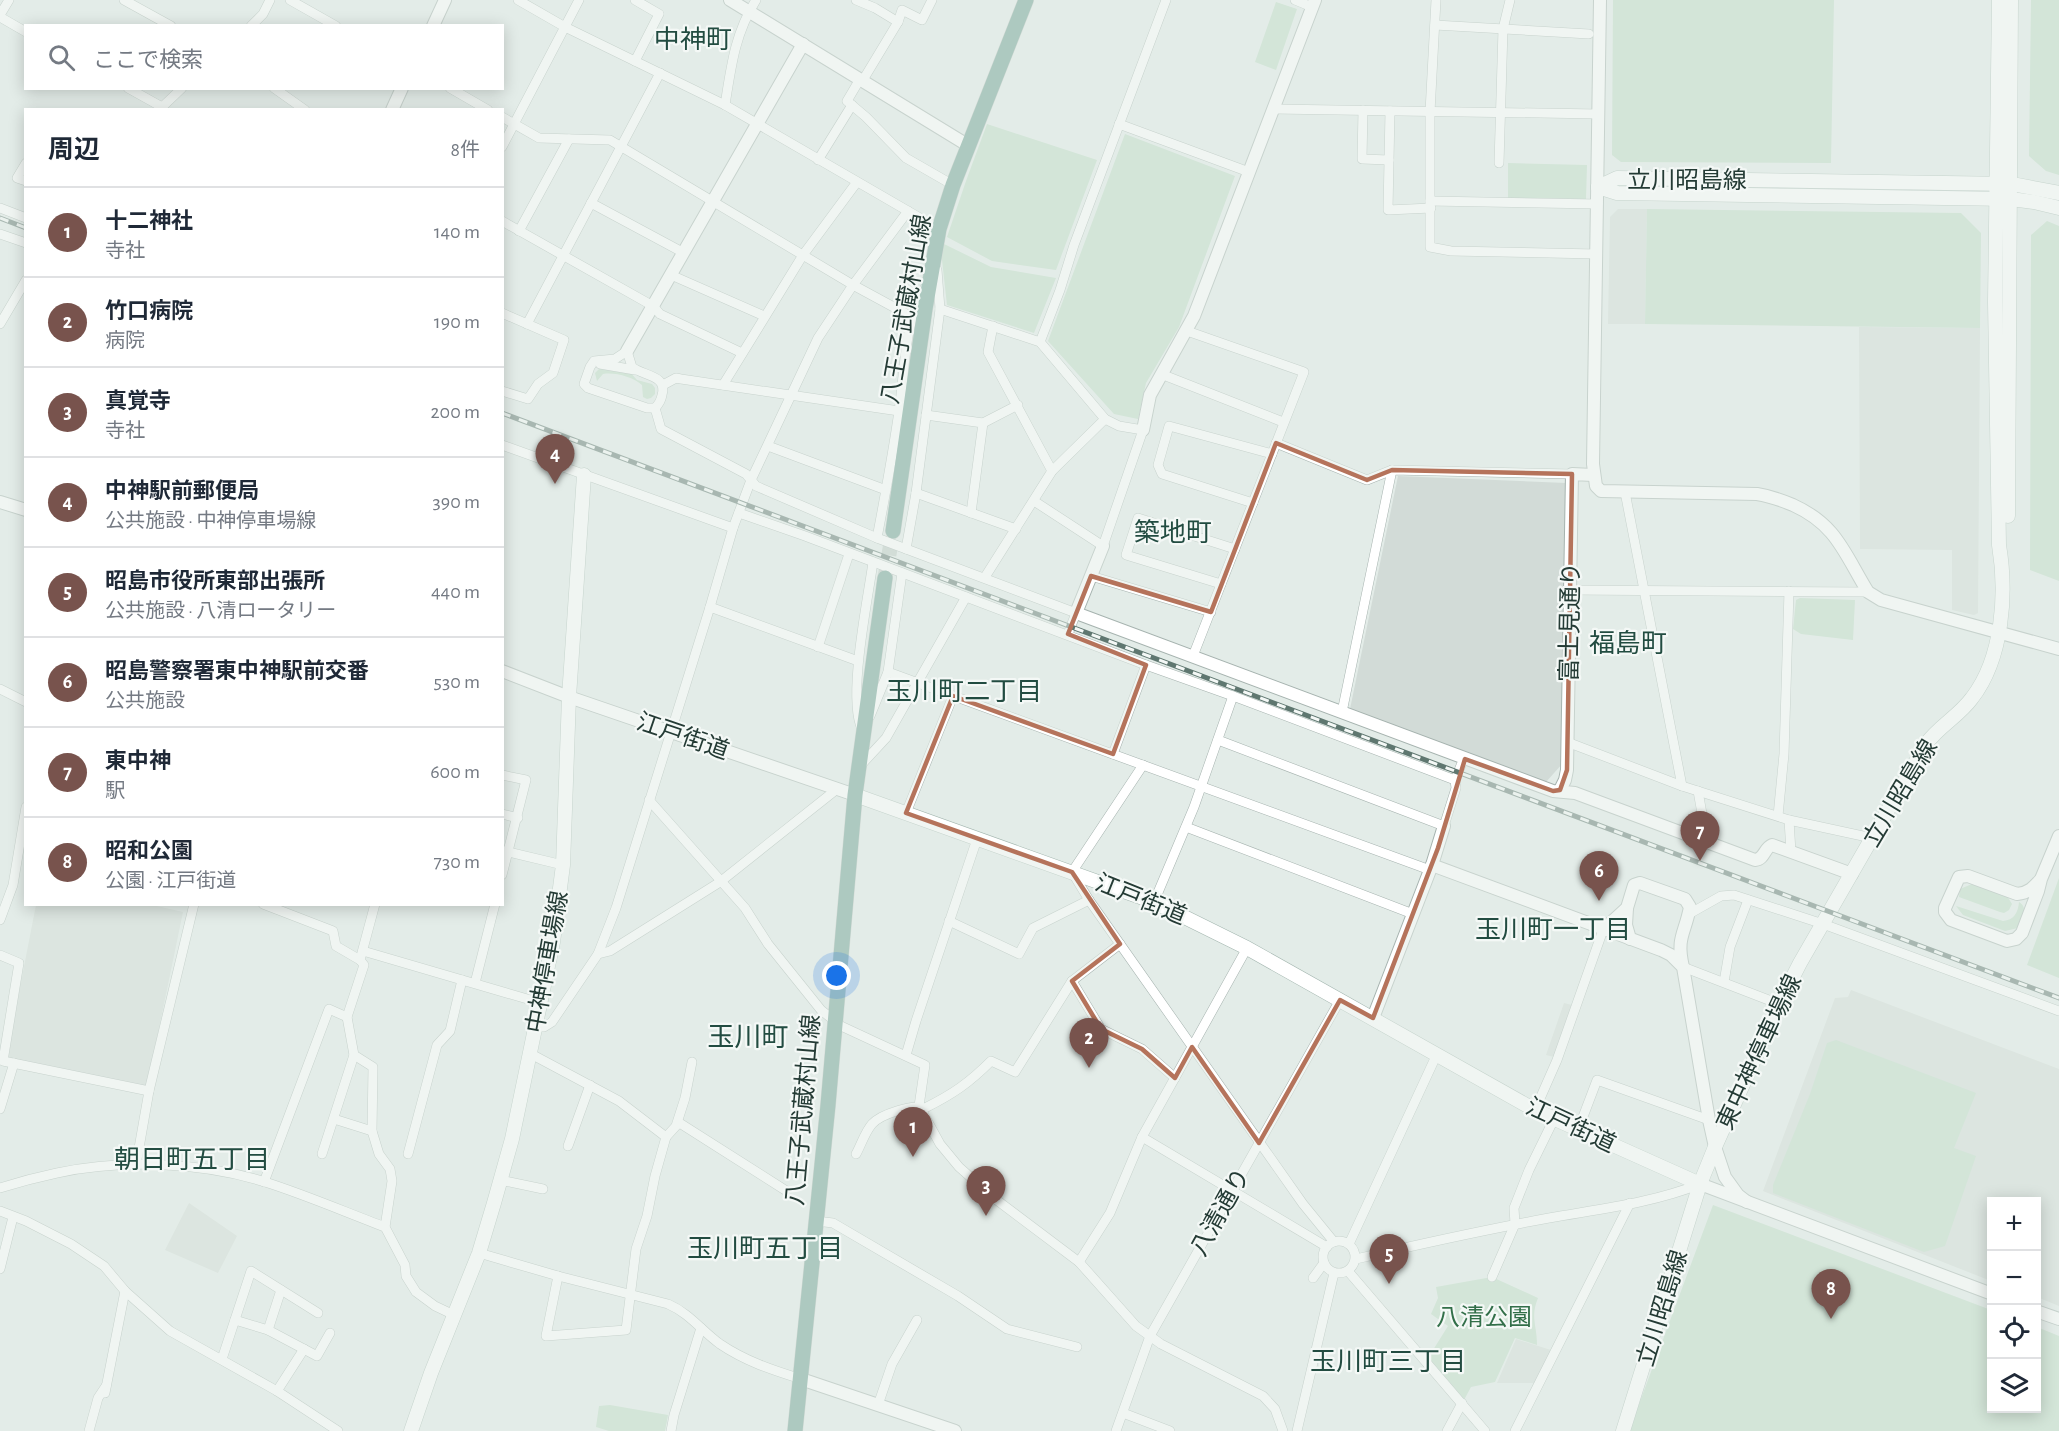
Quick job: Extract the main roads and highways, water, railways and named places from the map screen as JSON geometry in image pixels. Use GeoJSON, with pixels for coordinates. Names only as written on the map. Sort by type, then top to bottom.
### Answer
{"type":"FeatureCollection","features":[{"type":"Feature","properties":{"kind":"main road","name":"八王子武蔵村山線"},"geometry":{"type":"LineString","coordinates":[[893,531],[939,229],[953,185],[1026,0]]}},
{"type":"Feature","properties":{"kind":"main road","name":"立川昭島線"},"geometry":{"type":"LineString","coordinates":[[1823,924],[1926,744],[1974,696],[1992,658],[1998,632],[2002,594],[1995,314],[1999,0]]}},
{"type":"Feature","properties":{"kind":"main road","name":"立川昭島線"},"geometry":{"type":"LineString","coordinates":[[2002,566],[2008,526],[2012,0]]}},
{"type":"Feature","properties":{"kind":"main road","name":"立川昭島線"},"geometry":{"type":"LineString","coordinates":[[2059,193],[2012,184],[1617,178],[1598,187],[1617,193],[1996,199],[2034,202],[2059,208]]}},
{"type":"Feature","properties":{"kind":"main road","name":"中神停車場線"},"geometry":{"type":"LineString","coordinates":[[411,1431],[479,1253],[500,1180],[531,1054],[553,942],[563,865],[569,697],[584,475]]}},
{"type":"Feature","properties":{"kind":"main road","name":"八王子武蔵村山線"},"geometry":{"type":"LineString","coordinates":[[795,1431],[855,795],[885,578]]}},
{"type":"Feature","properties":{"kind":"main road","name":"江戸街道"},"geometry":{"type":"LineString","coordinates":[[855,795],[1154,902],[1247,948],[1535,1110],[1700,1184]]}},
{"type":"Feature","properties":{"kind":"main road","name":"東中神停車場線"},"geometry":{"type":"LineString","coordinates":[[1700,1184],[1779,1004],[1823,924]]}},
{"type":"Feature","properties":{"kind":"main road","name":"立川昭島線"},"geometry":{"type":"LineString","coordinates":[[1623,1431],[1700,1184]]}},
{"type":"Feature","properties":{"kind":"tunnel"},"geometry":{"type":"LineString","coordinates":[[885,578],[893,531]]}},
{"type":"Feature","properties":{"kind":"railway"},"geometry":{"type":"LineString","coordinates":[[0,218],[24,227]]}},
{"type":"Feature","properties":{"kind":"railway"},"geometry":{"type":"LineString","coordinates":[[504,414],[2059,998]]}},
{"type":"Feature","properties":{"kind":"place","name":"中神駅前郵便局"},"geometry":{"type":"Point","coordinates":[555,484]}},
{"type":"Feature","properties":{"kind":"place","name":"東中神"},"geometry":{"type":"Point","coordinates":[1700,861]}},
{"type":"Feature","properties":{"kind":"place","name":"昭島警察署東中神駅前交番"},"geometry":{"type":"Point","coordinates":[1599,901]}},
{"type":"Feature","properties":{"kind":"place","name":"竹口病院"},"geometry":{"type":"Point","coordinates":[1089,1068]}},
{"type":"Feature","properties":{"kind":"place","name":"十二神社"},"geometry":{"type":"Point","coordinates":[913,1157]}},
{"type":"Feature","properties":{"kind":"place","name":"真覚寺"},"geometry":{"type":"Point","coordinates":[986,1216]}},
{"type":"Feature","properties":{"kind":"place","name":"昭島市役所東部出張所"},"geometry":{"type":"Point","coordinates":[1389,1284]}},
{"type":"Feature","properties":{"kind":"place","name":"昭和公園"},"geometry":{"type":"Point","coordinates":[1831,1319]}},
{"type":"Feature","properties":{"kind":"district","name":"中神町"},"geometry":{"type":"Point","coordinates":[693,39]}},
{"type":"Feature","properties":{"kind":"district","name":"築地町"},"geometry":{"type":"Point","coordinates":[1173,532]}},
{"type":"Feature","properties":{"kind":"district","name":"福島町"},"geometry":{"type":"Point","coordinates":[1628,643]}},
{"type":"Feature","properties":{"kind":"district","name":"玉川町二丁目"},"geometry":{"type":"Point","coordinates":[964,691]}},
{"type":"Feature","properties":{"kind":"district","name":"玉川町一丁目"},"geometry":{"type":"Point","coordinates":[1553,929]}},
{"type":"Feature","properties":{"kind":"district","name":"玉川町"},"geometry":{"type":"Point","coordinates":[748,1037]}},
{"type":"Feature","properties":{"kind":"district","name":"朝日町五丁目"},"geometry":{"type":"Point","coordinates":[192,1159]}},
{"type":"Feature","properties":{"kind":"district","name":"玉川町五丁目"},"geometry":{"type":"Point","coordinates":[765,1248]}},
{"type":"Feature","properties":{"kind":"district","name":"玉川町三丁目"},"geometry":{"type":"Point","coordinates":[1388,1361]}},
{"type":"Feature","properties":{"kind":"park label","name":"八清公園"},"geometry":{"type":"Point","coordinates":[1484,1317]}}]}
